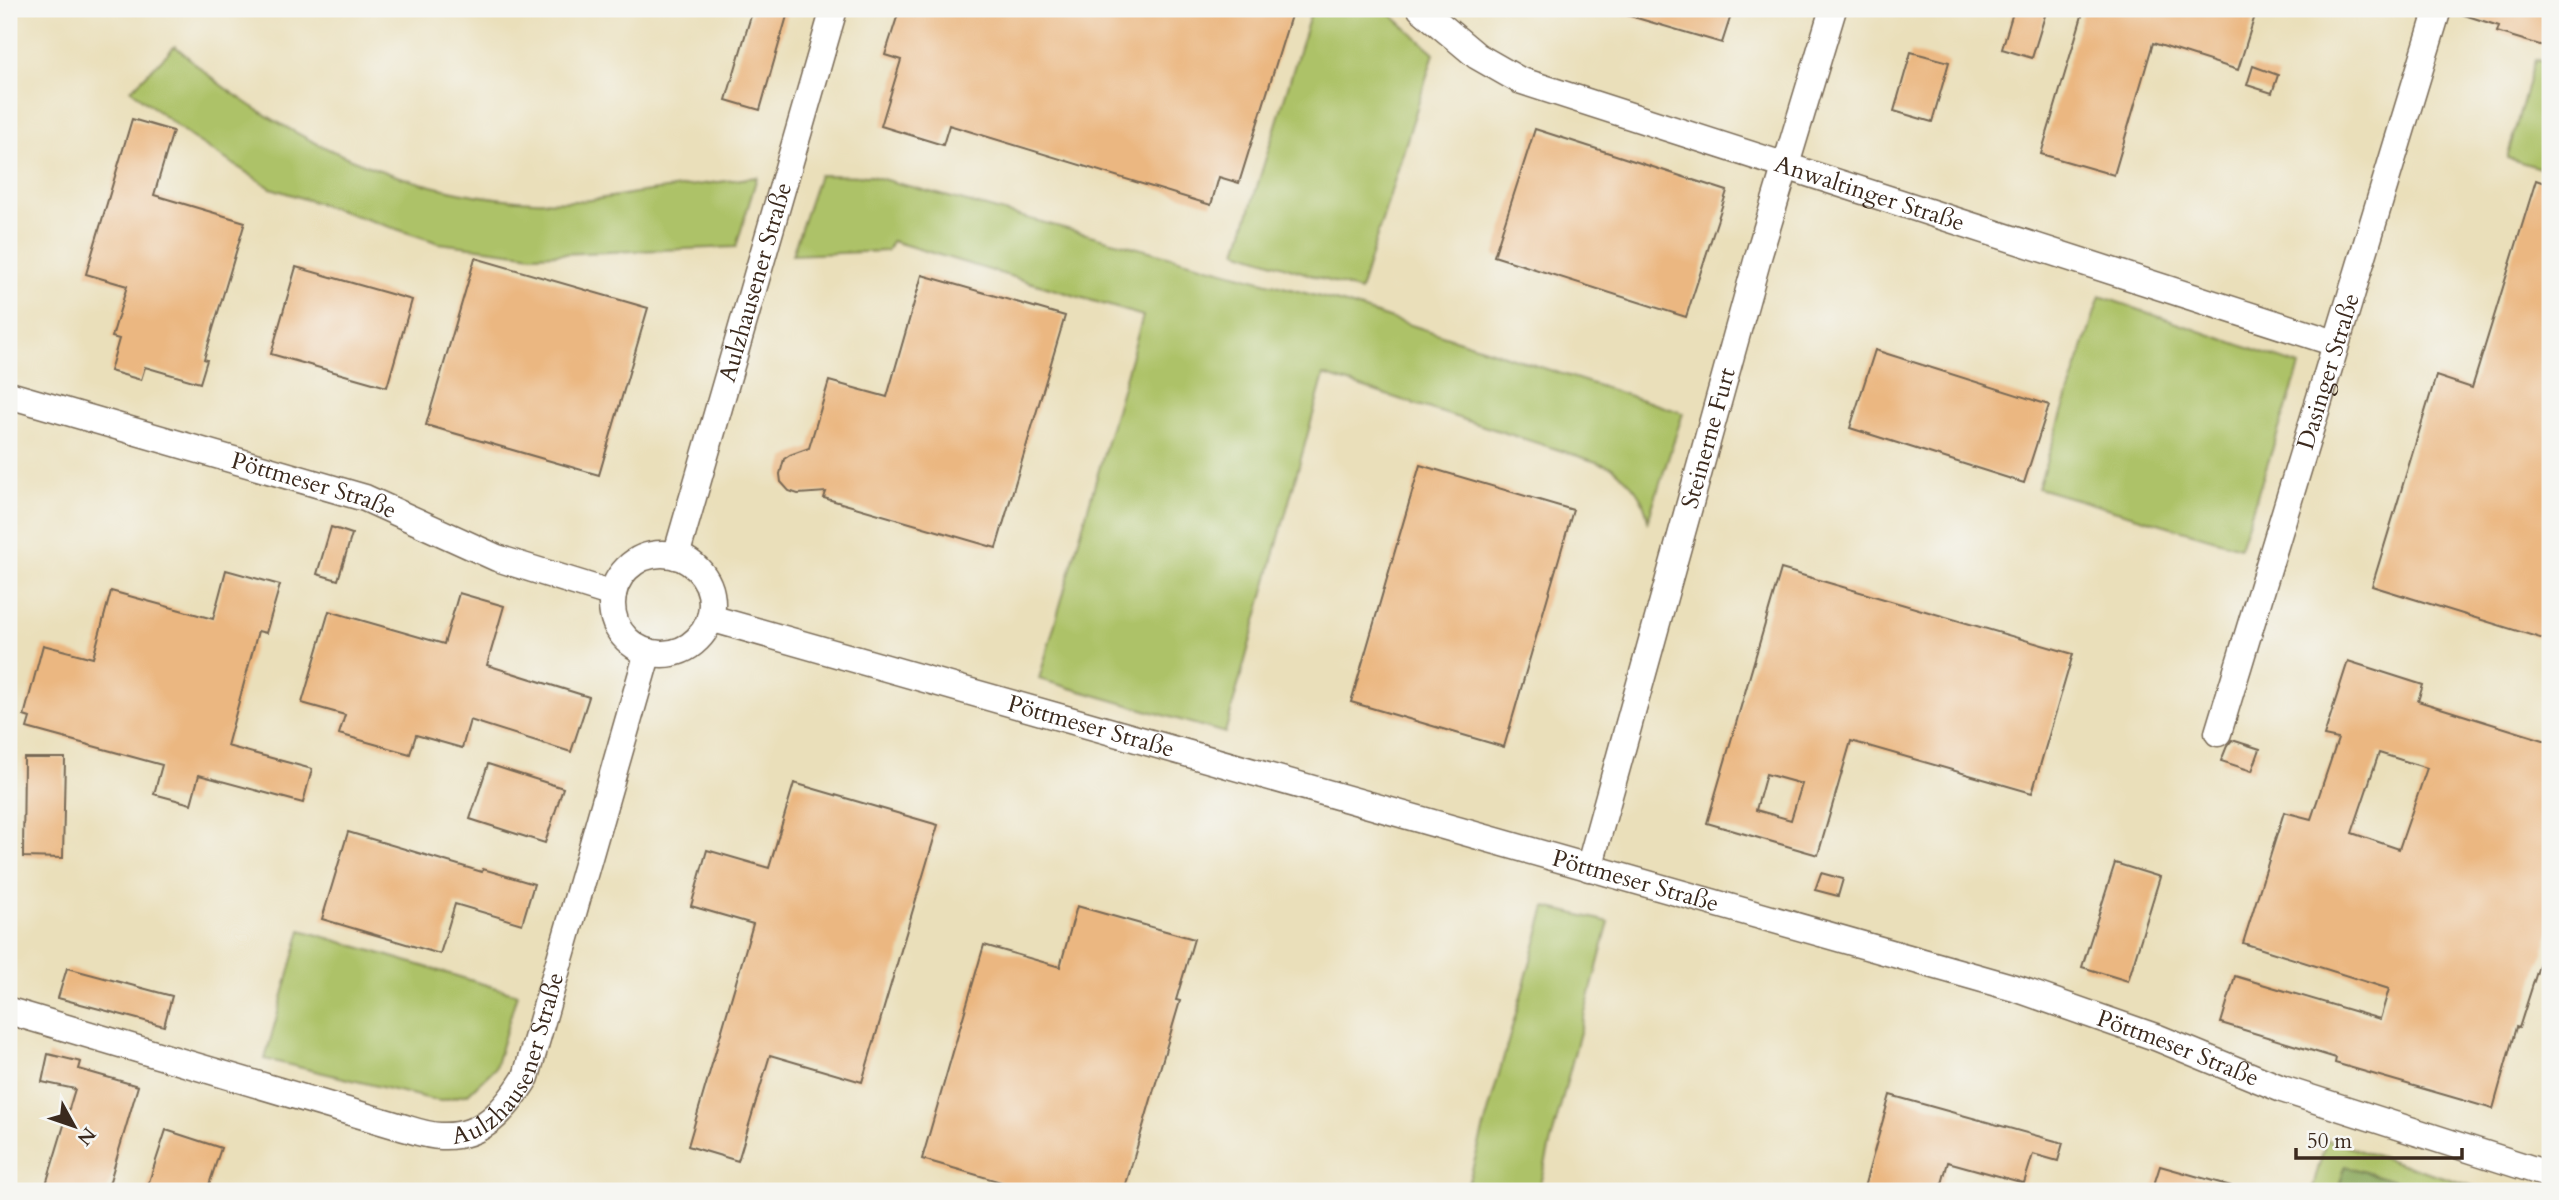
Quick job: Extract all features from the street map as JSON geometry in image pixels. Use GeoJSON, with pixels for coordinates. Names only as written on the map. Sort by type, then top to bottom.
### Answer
{"type":"FeatureCollection","features":[{"type":"Feature","properties":{"kind":"street","name":"Aulzhausener Straße"},"geometry":{"type":"LineString","coordinates":[[676,556],[834,9]]}},
{"type":"Feature","properties":{"kind":"street","name":"Anwaltinger Straße"},"geometry":{"type":"LineString","coordinates":[[1421,9],[1477,56],[1519,80],[2335,343]]}},
{"type":"Feature","properties":{"kind":"street","name":"Steinerne Furt"},"geometry":{"type":"LineString","coordinates":[[1589,868],[1692,491],[1833,9]]}},
{"type":"Feature","properties":{"kind":"street","name":"Dasinger Straße"},"geometry":{"type":"LineString","coordinates":[[2218,733],[2438,9]]}},
{"type":"Feature","properties":{"kind":"street","name":"Pöttmeser Straße"},"geometry":{"type":"LineString","coordinates":[[9,395],[365,498],[497,558],[613,594]]}},
{"type":"Feature","properties":{"kind":"street"},"geometry":{"type":"LineString","coordinates":[[649,556],[676,556],[690,562],[702,573],[709,587],[712,603],[710,618],[693,644],[664,654],[648,652],[635,646],[620,630],[612,608],[613,594],[618,581],[636,561],[649,556]]}},
{"type":"Feature","properties":{"kind":"street","name":"Pöttmeser Straße"},"geometry":{"type":"LineString","coordinates":[[710,618],[2018,989],[2158,1038],[2282,1089],[2550,1175]]}},
{"type":"Feature","properties":{"kind":"street","name":"Aulzhausener Straße"},"geometry":{"type":"LineString","coordinates":[[9,1011],[429,1134],[462,1134],[485,1125],[498,1116],[510,1102],[526,1077],[648,652]]}},
{"type":"Feature","properties":{"kind":"green space"},"geometry":{"type":"Polygon","coordinates":[[[1312,9],[1385,9],[1434,53],[1360,291],[1237,251],[1312,9]]]}},
{"type":"Feature","properties":{"kind":"green space"},"geometry":{"type":"Polygon","coordinates":[[[175,46],[228,90],[308,139],[394,175],[438,188],[530,201],[577,201],[757,177],[736,247],[533,255],[439,243],[271,188],[191,137],[131,90],[175,46]]]}},
{"type":"Feature","properties":{"kind":"green space"},"geometry":{"type":"Polygon","coordinates":[[[2535,59],[2550,65],[2550,171],[2507,158],[2535,59]]]}},
{"type":"Feature","properties":{"kind":"green space"},"geometry":{"type":"Polygon","coordinates":[[[819,175],[871,176],[1346,304],[1683,413],[1648,520],[1636,490],[1612,467],[1324,375],[1225,733],[1039,679],[1143,316],[892,241],[887,251],[792,255],[819,175]]]}},
{"type":"Feature","properties":{"kind":"green space"},"geometry":{"type":"Polygon","coordinates":[[[2100,296],[2300,366],[2240,547],[2038,488],[2100,296]]]}},
{"type":"Feature","properties":{"kind":"green space"},"geometry":{"type":"Polygon","coordinates":[[[1546,907],[1609,922],[1538,1191],[1466,1191],[1546,907]]]}},
{"type":"Feature","properties":{"kind":"green space"},"geometry":{"type":"Polygon","coordinates":[[[301,930],[517,994],[495,1068],[468,1094],[439,1101],[265,1059],[301,930]]]}},
{"type":"Feature","properties":{"kind":"green space"},"geometry":{"type":"Polygon","coordinates":[[[2326,1140],[2488,1191],[2312,1191],[2326,1140]]]}},
{"type":"Feature","properties":{"kind":"green space"},"geometry":{"type":"Polygon","coordinates":[[[2345,1166],[2428,1191],[2338,1191],[2345,1166]]]}},
{"type":"Feature","properties":{"kind":"building"},"geometry":{"type":"Polygon","coordinates":[[[753,9],[789,9],[760,110],[726,100],[753,9]]]}},
{"type":"Feature","properties":{"kind":"building"},"geometry":{"type":"Polygon","coordinates":[[[917,9],[1293,9],[1239,183],[1219,177],[1211,205],[949,125],[943,145],[881,126],[901,60],[885,55],[899,11],[914,16],[917,9]]]}},
{"type":"Feature","properties":{"kind":"building"},"geometry":{"type":"Polygon","coordinates":[[[1623,9],[1733,9],[1722,43],[1623,14],[1623,9]]]}},
{"type":"Feature","properties":{"kind":"building"},"geometry":{"type":"Polygon","coordinates":[[[2014,9],[2047,9],[2032,58],[2002,49],[2014,9]]]}},
{"type":"Feature","properties":{"kind":"building"},"geometry":{"type":"Polygon","coordinates":[[[2084,9],[2257,9],[2238,70],[2153,43],[2114,175],[2041,154],[2084,9]]]}},
{"type":"Feature","properties":{"kind":"building"},"geometry":{"type":"Polygon","coordinates":[[[2459,9],[2550,9],[2550,48],[2497,32],[2499,26],[2458,13],[2459,9]]]}},
{"type":"Feature","properties":{"kind":"building"},"geometry":{"type":"Polygon","coordinates":[[[1911,52],[1949,62],[1932,122],[1894,111],[1911,52]]]}},
{"type":"Feature","properties":{"kind":"building"},"geometry":{"type":"Polygon","coordinates":[[[2253,66],[2278,75],[2272,93],[2247,85],[2253,66]]]}},
{"type":"Feature","properties":{"kind":"building"},"geometry":{"type":"Polygon","coordinates":[[[132,119],[173,131],[154,195],[245,222],[204,359],[207,360],[200,383],[145,367],[141,380],[110,371],[119,339],[112,337],[127,286],[86,274],[132,119]]]}},
{"type":"Feature","properties":{"kind":"building"},"geometry":{"type":"Polygon","coordinates":[[[1535,129],[1727,191],[1686,317],[1494,256],[1535,129]]]}},
{"type":"Feature","properties":{"kind":"building"},"geometry":{"type":"Polygon","coordinates":[[[2536,180],[2550,185],[2550,641],[2372,586],[2436,376],[2472,388],[2536,180]]]}},
{"type":"Feature","properties":{"kind":"building"},"geometry":{"type":"Polygon","coordinates":[[[475,258],[648,308],[599,475],[426,425],[475,258]]]}},
{"type":"Feature","properties":{"kind":"building"},"geometry":{"type":"Polygon","coordinates":[[[296,267],[412,300],[387,387],[271,354],[296,267]]]}},
{"type":"Feature","properties":{"kind":"building"},"geometry":{"type":"Polygon","coordinates":[[[922,275],[1065,316],[996,548],[824,498],[826,492],[798,494],[789,491],[781,482],[784,459],[809,448],[829,381],[887,397],[922,275]]]}},
{"type":"Feature","properties":{"kind":"building"},"geometry":{"type":"Polygon","coordinates":[[[1875,350],[2049,405],[2024,483],[1850,428],[1875,350]]]}},
{"type":"Feature","properties":{"kind":"building"},"geometry":{"type":"Polygon","coordinates":[[[1420,465],[1573,510],[1504,747],[1351,702],[1420,465]]]}},
{"type":"Feature","properties":{"kind":"building"},"geometry":{"type":"Polygon","coordinates":[[[331,527],[352,534],[338,580],[317,574],[331,527]]]}},
{"type":"Feature","properties":{"kind":"building"},"geometry":{"type":"Polygon","coordinates":[[[1781,569],[2073,654],[2032,793],[1851,741],[1818,855],[1707,823],[1781,569]],[[1766,774],[1756,810],[1791,820],[1802,784],[1766,774]]]}},
{"type":"Feature","properties":{"kind":"building"},"geometry":{"type":"Polygon","coordinates":[[[226,570],[280,585],[266,633],[258,631],[227,746],[312,769],[303,803],[199,775],[191,804],[154,794],[162,765],[27,728],[30,718],[24,716],[43,645],[93,658],[111,591],[213,619],[226,570]]]}},
{"type":"Feature","properties":{"kind":"building"},"geometry":{"type":"Polygon","coordinates":[[[459,593],[504,606],[487,665],[589,697],[571,752],[470,720],[462,748],[416,735],[410,754],[339,734],[345,715],[302,703],[329,611],[444,644],[459,593]]]}},
{"type":"Feature","properties":{"kind":"building"},"geometry":{"type":"Polygon","coordinates":[[[2348,661],[2423,685],[2418,701],[2550,742],[2550,931],[2519,1028],[2516,1027],[2493,1109],[2335,1063],[2336,1058],[2221,1023],[2235,976],[2380,1019],[2389,989],[2243,943],[2284,812],[2311,819],[2338,739],[2324,736],[2348,661]],[[2379,753],[2352,833],[2399,849],[2427,768],[2379,753]]]}},
{"type":"Feature","properties":{"kind":"building"},"geometry":{"type":"Polygon","coordinates":[[[2232,740],[2260,749],[2252,771],[2221,761],[2232,740]]]}},
{"type":"Feature","properties":{"kind":"building"},"geometry":{"type":"Polygon","coordinates":[[[24,758],[65,758],[63,858],[23,857],[24,758]]]}},
{"type":"Feature","properties":{"kind":"building"},"geometry":{"type":"Polygon","coordinates":[[[488,764],[563,788],[545,843],[470,819],[488,764]]]}},
{"type":"Feature","properties":{"kind":"building"},"geometry":{"type":"Polygon","coordinates":[[[794,783],[938,825],[862,1082],[770,1055],[738,1161],[688,1146],[753,924],[691,906],[707,850],[769,868],[794,783]]]}},
{"type":"Feature","properties":{"kind":"building"},"geometry":{"type":"Polygon","coordinates":[[[348,832],[482,872],[483,869],[534,884],[522,924],[455,904],[440,954],[322,919],[348,832]]]}},
{"type":"Feature","properties":{"kind":"building"},"geometry":{"type":"Polygon","coordinates":[[[2115,863],[2160,877],[2128,981],[2082,967],[2115,863]]]}},
{"type":"Feature","properties":{"kind":"building"},"geometry":{"type":"Polygon","coordinates":[[[1821,873],[1843,879],[1838,896],[1815,890],[1821,873]]]}},
{"type":"Feature","properties":{"kind":"building"},"geometry":{"type":"Polygon","coordinates":[[[1077,906],[1194,939],[1176,1000],[1180,1001],[1124,1191],[1032,1191],[922,1159],[984,945],[1060,967],[1077,906]]]}},
{"type":"Feature","properties":{"kind":"building"},"geometry":{"type":"Polygon","coordinates":[[[67,968],[172,996],[164,1026],[58,998],[67,968]]]}},
{"type":"Feature","properties":{"kind":"building"},"geometry":{"type":"Polygon","coordinates":[[[48,1054],[81,1062],[79,1069],[138,1086],[107,1191],[44,1191],[75,1089],[42,1082],[48,1054]]]}},
{"type":"Feature","properties":{"kind":"building"},"geometry":{"type":"Polygon","coordinates":[[[1890,1095],[2063,1143],[2058,1161],[2033,1154],[2024,1183],[1948,1162],[1940,1191],[1863,1191],[1890,1095]]]}},
{"type":"Feature","properties":{"kind":"building"},"geometry":{"type":"Polygon","coordinates":[[[166,1130],[221,1148],[207,1191],[146,1191],[166,1130]]]}},
{"type":"Feature","properties":{"kind":"building"},"geometry":{"type":"Polygon","coordinates":[[[2160,1166],[2231,1186],[2230,1191],[2152,1191],[2160,1166]]]}}]}
